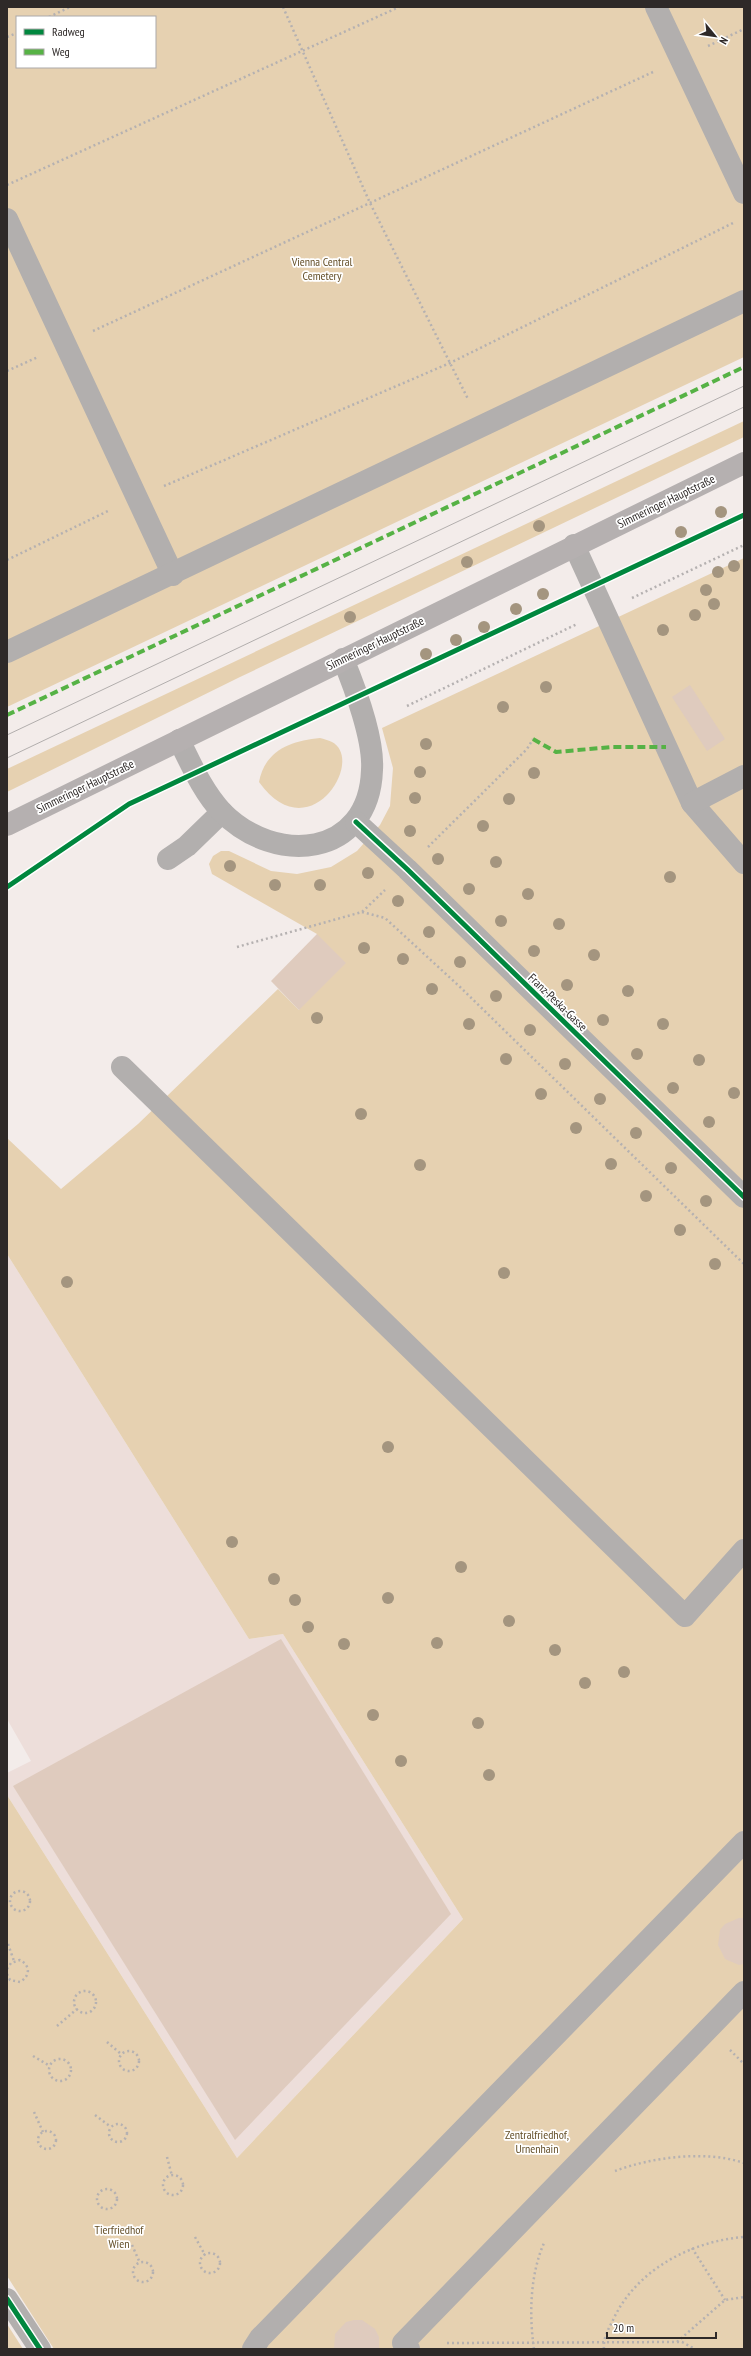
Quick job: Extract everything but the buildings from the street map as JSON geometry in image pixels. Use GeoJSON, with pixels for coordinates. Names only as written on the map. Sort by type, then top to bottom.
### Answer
{"type":"FeatureCollection","features":[{"type":"Feature","properties":{"kind":"main road","name":"Simmeringer Hauptstraße"},"geometry":{"type":"LineString","coordinates":[[7,825],[574,545],[744,463]]}},
{"type":"Feature","properties":{"kind":"street"},"geometry":{"type":"LineString","coordinates":[[656,7],[744,193]]}},
{"type":"Feature","properties":{"kind":"street"},"geometry":{"type":"LineString","coordinates":[[7,218],[173,575]]}},
{"type":"Feature","properties":{"kind":"street"},"geometry":{"type":"LineString","coordinates":[[7,652],[173,575],[744,301]]}},
{"type":"Feature","properties":{"kind":"street"},"geometry":{"type":"LineString","coordinates":[[574,545],[692,803],[744,863]]}},
{"type":"Feature","properties":{"kind":"street"},"geometry":{"type":"LineString","coordinates":[[179,740],[210,797],[222,812],[251,834],[271,843],[291,846],[313,845],[334,839],[356,822],[368,798],[372,770],[370,742],[354,686],[343,659]]}},
{"type":"Feature","properties":{"kind":"street"},"geometry":{"type":"LineString","coordinates":[[692,803],[744,776]]}},
{"type":"Feature","properties":{"kind":"street"},"geometry":{"type":"LineString","coordinates":[[168,859],[187,846],[222,812]]}},
{"type":"Feature","properties":{"kind":"street","name":"Franz-Peska-Gasse"},"geometry":{"type":"LineString","coordinates":[[356,822],[407,868],[744,1197]]}},
{"type":"Feature","properties":{"kind":"street"},"geometry":{"type":"LineString","coordinates":[[122,1067],[685,1616],[744,1550]]}},
{"type":"Feature","properties":{"kind":"street"},"geometry":{"type":"LineString","coordinates":[[253,2349],[260,2338],[744,1842]]}},
{"type":"Feature","properties":{"kind":"street"},"geometry":{"type":"LineString","coordinates":[[406,2346],[744,1992]]}},
{"type":"Feature","properties":{"kind":"street"},"geometry":{"type":"LineString","coordinates":[[7,2299],[40,2349]]}},
{"type":"Feature","properties":{"kind":"path"},"geometry":{"type":"LineString","coordinates":[[51,16],[70,7]]}},
{"type":"Feature","properties":{"kind":"path"},"geometry":{"type":"LineString","coordinates":[[283,7],[370,203],[482,426]]}},
{"type":"Feature","properties":{"kind":"path"},"geometry":{"type":"LineString","coordinates":[[7,185],[303,52],[398,7]]}},
{"type":"Feature","properties":{"kind":"path"},"geometry":{"type":"LineString","coordinates":[[7,371],[744,29]]}},
{"type":"Feature","properties":{"kind":"path"},"geometry":{"type":"LineString","coordinates":[[7,560],[137,498],[450,364],[737,221]]}},
{"type":"Feature","properties":{"kind":"path"},"geometry":{"type":"LineString","coordinates":[[362,912],[385,918],[459,986],[744,1264]]}},
{"type":"Feature","properties":{"kind":"path"},"geometry":{"type":"LineString","coordinates":[[23,1891],[30,1897],[30,1905],[25,1911],[17,1911],[11,1907],[10,1898],[15,1892],[23,1891]]}},
{"type":"Feature","properties":{"kind":"path"},"geometry":{"type":"LineString","coordinates":[[7,1909],[11,1907]]}},
{"type":"Feature","properties":{"kind":"path"},"geometry":{"type":"LineString","coordinates":[[8,1944],[14,1961]]}},
{"type":"Feature","properties":{"kind":"path"},"geometry":{"type":"LineString","coordinates":[[7,1969],[10,1963],[20,1960],[28,1967],[27,1976],[20,1982],[10,1980],[7,1974]]}},
{"type":"Feature","properties":{"kind":"path"},"geometry":{"type":"LineString","coordinates":[[83,1991],[94,1995],[96,2002],[93,2009],[86,2012],[77,2009],[74,2001],[76,1994],[83,1991]]}},
{"type":"Feature","properties":{"kind":"path"},"geometry":{"type":"LineString","coordinates":[[58,2026],[77,2009]]}},
{"type":"Feature","properties":{"kind":"path"},"geometry":{"type":"LineString","coordinates":[[107,2042],[121,2054]]}},
{"type":"Feature","properties":{"kind":"path"},"geometry":{"type":"LineString","coordinates":[[126,2051],[134,2052],[139,2059],[137,2067],[129,2071],[122,2068],[119,2061],[121,2054],[126,2051]]}},
{"type":"Feature","properties":{"kind":"path"},"geometry":{"type":"LineString","coordinates":[[33,2056],[50,2066]]}},
{"type":"Feature","properties":{"kind":"path"},"geometry":{"type":"LineString","coordinates":[[62,2059],[69,2063],[71,2071],[64,2080],[56,2080],[50,2074],[50,2066],[54,2060],[62,2059]]}},
{"type":"Feature","properties":{"kind":"path"},"geometry":{"type":"LineString","coordinates":[[34,2112],[43,2132]]}},
{"type":"Feature","properties":{"kind":"path"},"geometry":{"type":"LineString","coordinates":[[95,2115],[111,2127]]}},
{"type":"Feature","properties":{"kind":"path"},"geometry":{"type":"LineString","coordinates":[[118,2124],[126,2127],[127,2135],[125,2139],[121,2142],[113,2140],[109,2132],[111,2127],[118,2124]]}},
{"type":"Feature","properties":{"kind":"path"},"geometry":{"type":"LineString","coordinates":[[50,2131],[56,2137],[55,2145],[48,2149],[44,2149],[38,2143],[39,2135],[43,2132],[50,2131]]}},
{"type":"Feature","properties":{"kind":"path"},"geometry":{"type":"LineString","coordinates":[[612,2172],[631,2165],[681,2156],[734,2159],[744,2162]]}},
{"type":"Feature","properties":{"kind":"path"},"geometry":{"type":"LineString","coordinates":[[167,2157],[172,2176]]}},
{"type":"Feature","properties":{"kind":"path"},"geometry":{"type":"LineString","coordinates":[[172,2176],[178,2177],[183,2184],[181,2192],[174,2196],[166,2193],[163,2185],[166,2178],[172,2176]]}},
{"type":"Feature","properties":{"kind":"path"},"geometry":{"type":"LineString","coordinates":[[104,2189],[109,2189],[115,2193],[117,2202],[112,2208],[104,2209],[98,2203],[98,2195],[104,2189]]}},
{"type":"Feature","properties":{"kind":"path"},"geometry":{"type":"LineString","coordinates":[[604,2349],[603,2341],[621,2302],[647,2276],[675,2256],[692,2248],[720,2238],[744,2236]]}},
{"type":"Feature","properties":{"kind":"path"},"geometry":{"type":"LineString","coordinates":[[195,2237],[205,2255]]}},
{"type":"Feature","properties":{"kind":"path"},"geometry":{"type":"LineString","coordinates":[[534,2349],[531,2301],[540,2253],[546,2239]]}},
{"type":"Feature","properties":{"kind":"path"},"geometry":{"type":"LineString","coordinates":[[132,2245],[140,2263]]}},
{"type":"Feature","properties":{"kind":"path"},"geometry":{"type":"LineString","coordinates":[[692,2248],[725,2300]]}},
{"type":"Feature","properties":{"kind":"path"},"geometry":{"type":"LineString","coordinates":[[212,2253],[218,2257],[220,2266],[215,2272],[207,2273],[201,2267],[200,2263],[205,2255],[212,2253]]}},
{"type":"Feature","properties":{"kind":"path"},"geometry":{"type":"LineString","coordinates":[[140,2263],[148,2264],[151,2267],[152,2275],[148,2281],[139,2282],[133,2276],[134,2268],[140,2263]]}},
{"type":"Feature","properties":{"kind":"path"},"geometry":{"type":"LineString","coordinates":[[677,2342],[725,2300],[744,2297]]}},
{"type":"Feature","properties":{"kind":"path"},"geometry":{"type":"LineString","coordinates":[[406,2346],[603,2341],[682,2342],[695,2349]]}},
{"type":"Feature","properties":{"kind":"shaded area"},"geometry":{"type":"Polygon","coordinates":[[[7,1254],[249,1639],[283,1634],[463,1919],[237,2158],[7,1795],[7,1773],[31,1761],[7,1719],[7,1254]]]}},
{"type":"Feature","properties":{"kind":"green space","name":"Vienna Central Cemetery"},"geometry":{"type":"Polygon","coordinates":[[[7,7],[744,7],[744,357],[7,707],[7,7]]]}},
{"type":"Feature","properties":{"kind":"green space"},"geometry":{"type":"Polygon","coordinates":[[[744,421],[744,437],[240,677],[7,792],[7,769],[744,421]]]}},
{"type":"Feature","properties":{"kind":"green space"},"geometry":{"type":"Polygon","coordinates":[[[744,558],[744,2349],[54,2349],[7,2276],[7,1795],[237,2158],[463,1919],[283,1634],[249,1639],[7,1254],[7,1138],[61,1189],[138,1124],[278,989],[299,1010],[317,934],[212,874],[209,864],[213,856],[221,851],[229,851],[271,871],[297,874],[331,867],[357,851],[380,825],[390,806],[393,768],[382,728],[744,558]]]}},
{"type":"Feature","properties":{"kind":"green space"},"geometry":{"type":"Polygon","coordinates":[[[320,738],[332,742],[341,752],[342,766],[337,781],[327,795],[313,805],[296,808],[278,801],[259,782],[262,771],[267,762],[281,749],[309,739],[320,738]]]}},
{"type":"Feature","properties":{"kind":"green space"},"geometry":{"type":"Polygon","coordinates":[[[7,2324],[23,2349],[7,2349],[7,2324]]]}},
{"type":"Feature","properties":{"kind":"tram line"},"geometry":{"type":"LineString","coordinates":[[7,735],[744,386]]}},
{"type":"Feature","properties":{"kind":"tram line"},"geometry":{"type":"LineString","coordinates":[[7,758],[744,407]]}},
{"type":"Feature","properties":{"kind":"marked path"},"geometry":{"type":"LineString","coordinates":[[7,715],[744,367]]}},
{"type":"Feature","properties":{"kind":"marked path"},"geometry":{"type":"LineString","coordinates":[[533,739],[556,752],[612,747],[666,747]]}},
{"type":"Feature","properties":{"kind":"cycle path"},"geometry":{"type":"LineString","coordinates":[[7,887],[129,804],[744,515]]}},
{"type":"Feature","properties":{"kind":"cycle path"},"geometry":{"type":"LineString","coordinates":[[356,822],[407,869],[744,1197]]}},
{"type":"Feature","properties":{"kind":"cycle path"},"geometry":{"type":"LineString","coordinates":[[7,2299],[40,2349]]}},
{"type":"Feature","properties":{"kind":"park label","name":"Zentralfriedhof, Urnenhain"},"geometry":{"type":"Point","coordinates":[537,2141]}},
{"type":"Feature","properties":{"kind":"park label","name":"Tierfriedhof Wien"},"geometry":{"type":"Point","coordinates":[119,2236]}}]}
